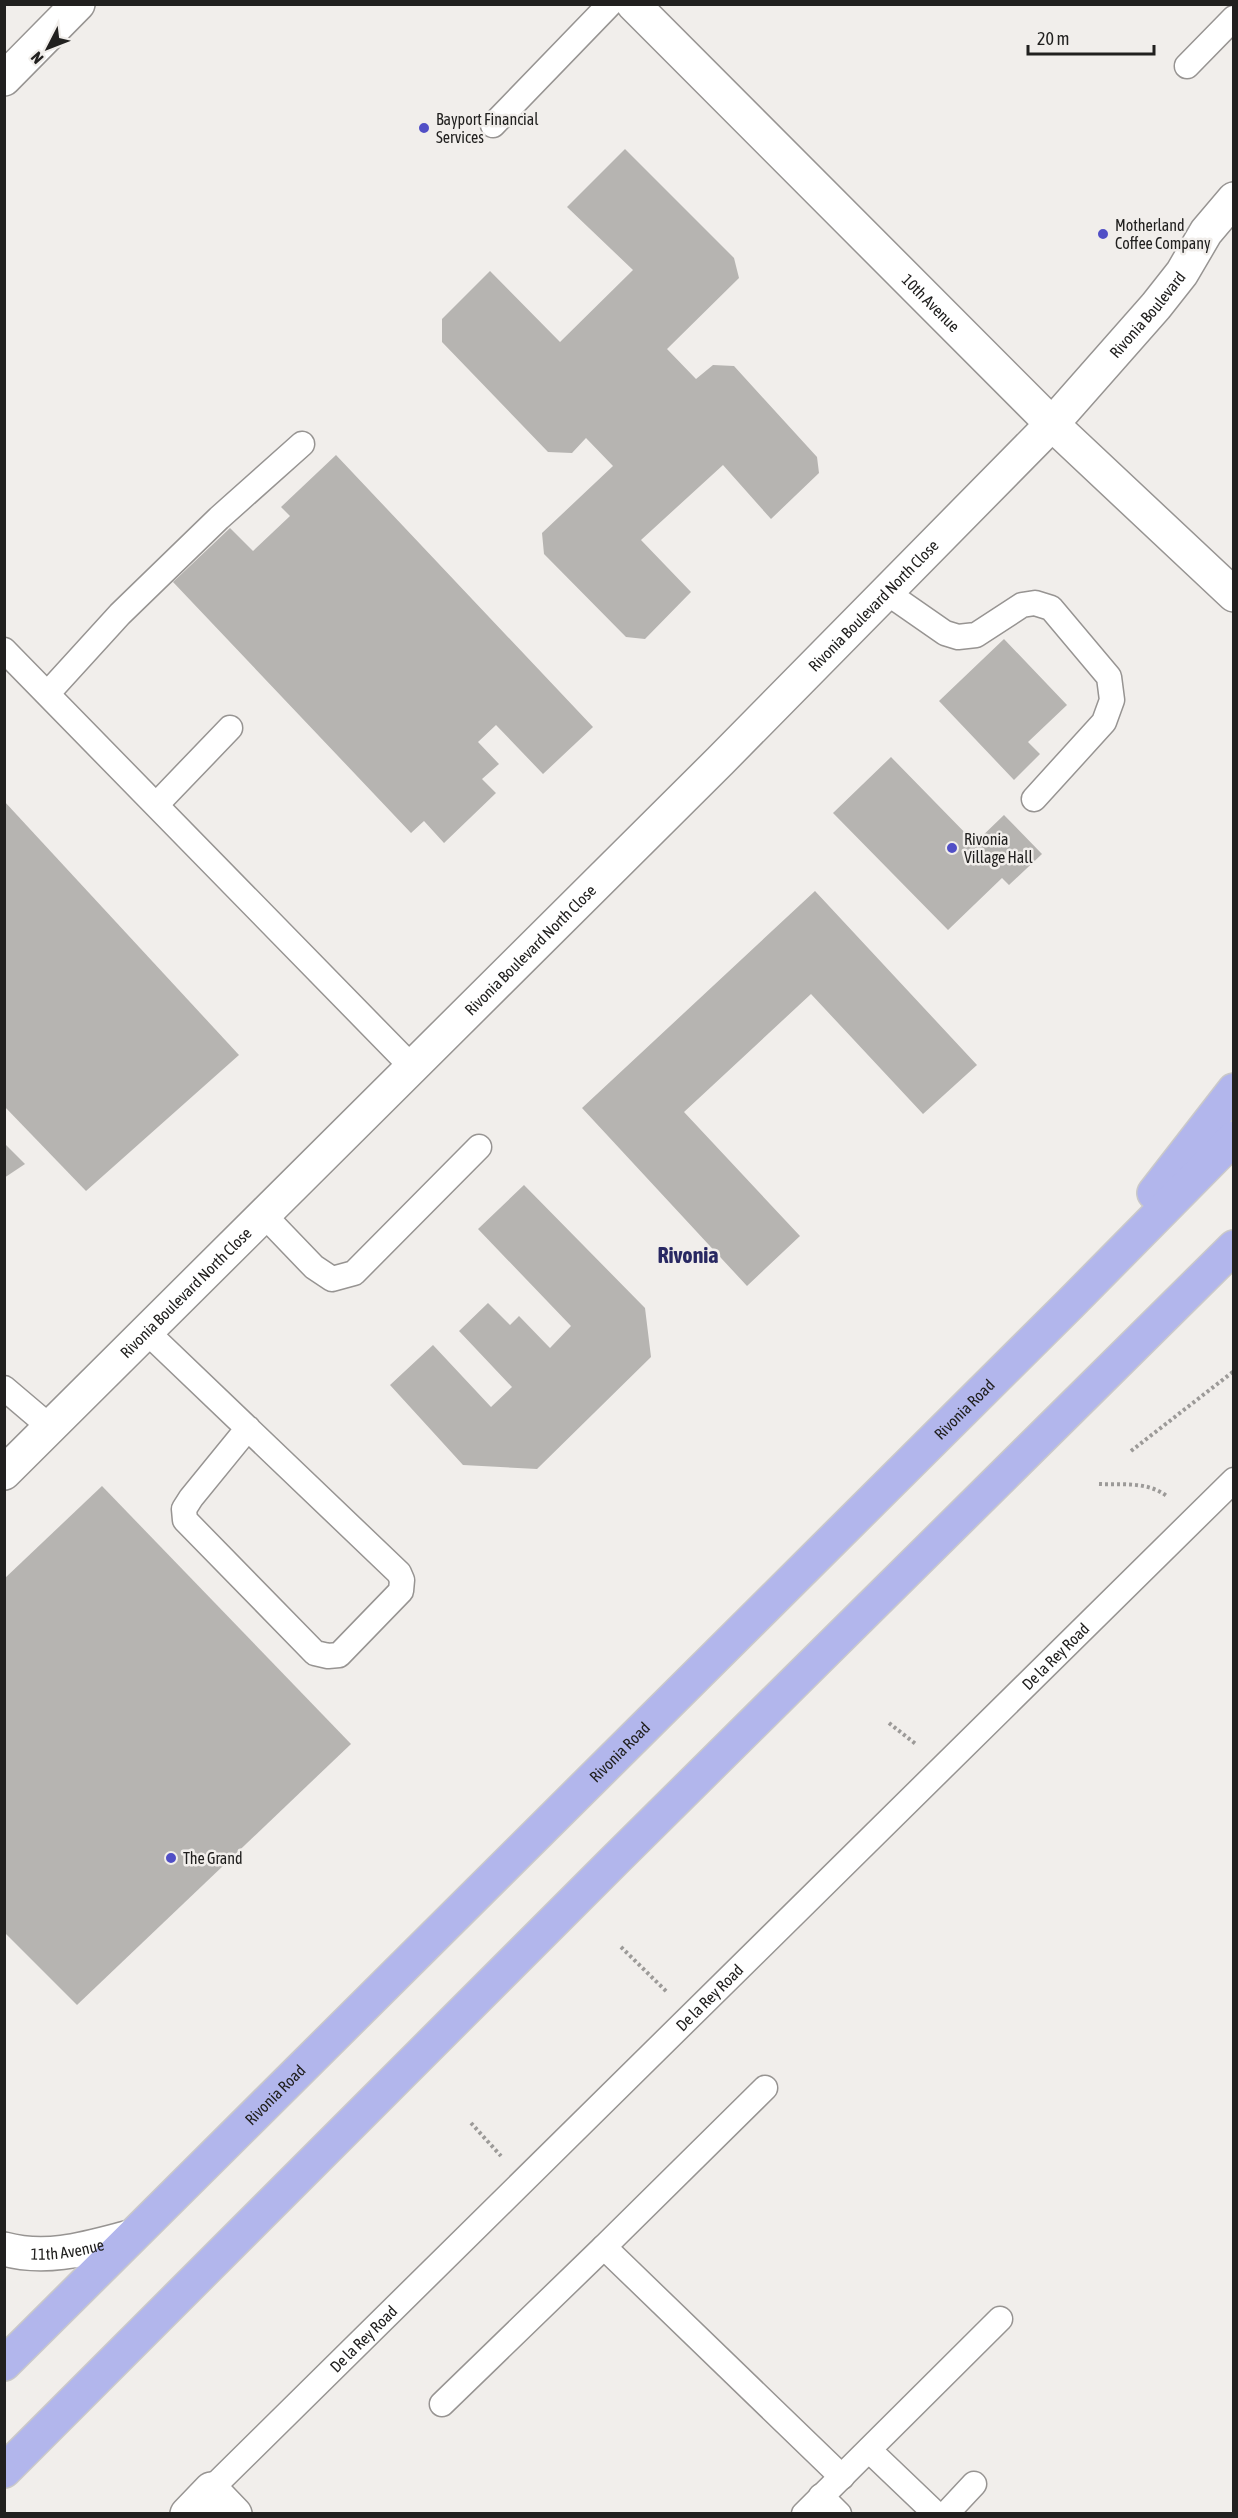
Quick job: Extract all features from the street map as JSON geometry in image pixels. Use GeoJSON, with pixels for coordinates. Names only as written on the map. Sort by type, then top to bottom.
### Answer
{"type":"FeatureCollection","features":[{"type":"Feature","properties":{"kind":"main road"},"geometry":{"type":"LineString","coordinates":[[1070,1304],[1233,1090]]}},
{"type":"Feature","properties":{"kind":"main road","name":"Rivonia Road"},"geometry":{"type":"LineString","coordinates":[[4,2364],[1070,1304],[1233,1138]]}},
{"type":"Feature","properties":{"kind":"main road"},"geometry":{"type":"LineString","coordinates":[[4,2471],[630,1845],[1233,1247]]}},
{"type":"Feature","properties":{"kind":"street"},"geometry":{"type":"LineString","coordinates":[[4,79],[78,4]]}},
{"type":"Feature","properties":{"kind":"street","name":"10th Avenue"},"geometry":{"type":"LineString","coordinates":[[633,4],[1052,424],[1233,595]]}},
{"type":"Feature","properties":{"kind":"street","name":"Rivonia Boulevard"},"geometry":{"type":"LineString","coordinates":[[1052,424],[1156,306],[1182,273],[1206,232],[1233,199]]}},
{"type":"Feature","properties":{"kind":"street","name":"Rivonia Boulevard North Close"},"geometry":{"type":"LineString","coordinates":[[4,1473],[720,761],[1052,424]]}},
{"type":"Feature","properties":{"kind":"street","name":"11th Avenue"},"geometry":{"type":"LineString","coordinates":[[4,2249],[30,2254],[64,2254],[130,2237]]}},
{"type":"Feature","properties":{"kind":"street"},"geometry":{"type":"LineString","coordinates":[[211,2489],[235,2514]]}},
{"type":"Feature","properties":{"kind":"street","name":"De la Rey Road"},"geometry":{"type":"LineString","coordinates":[[187,2514],[211,2489]]}},
{"type":"Feature","properties":{"kind":"lane"},"geometry":{"type":"LineString","coordinates":[[493,125],[610,4]]}},
{"type":"Feature","properties":{"kind":"lane"},"geometry":{"type":"LineString","coordinates":[[1187,66],[1233,18]]}},
{"type":"Feature","properties":{"kind":"lane"},"geometry":{"type":"LineString","coordinates":[[48,693],[120,614],[219,518],[302,444]]}},
{"type":"Feature","properties":{"kind":"lane"},"geometry":{"type":"LineString","coordinates":[[886,592],[945,633],[958,637],[976,635],[1022,605],[1035,603],[1052,608],[1109,678],[1112,700],[1104,722],[1034,799]]}},
{"type":"Feature","properties":{"kind":"lane"},"geometry":{"type":"LineString","coordinates":[[4,650],[412,1067]]}},
{"type":"Feature","properties":{"kind":"lane"},"geometry":{"type":"LineString","coordinates":[[157,804],[230,728]]}},
{"type":"Feature","properties":{"kind":"lane"},"geometry":{"type":"LineString","coordinates":[[264,1215],[314,1267],[332,1279],[354,1273],[479,1147]]}},
{"type":"Feature","properties":{"kind":"lane"},"geometry":{"type":"LineString","coordinates":[[147,1332],[248,1428],[399,1573],[402,1580],[401,1591],[339,1655],[328,1656],[315,1653],[185,1520],[184,1509],[190,1498],[248,1428]]}},
{"type":"Feature","properties":{"kind":"lane"},"geometry":{"type":"LineString","coordinates":[[4,1388],[50,1428]]}},
{"type":"Feature","properties":{"kind":"lane","name":"De la Rey Road"},"geometry":{"type":"LineString","coordinates":[[211,2489],[1233,1480]]}},
{"type":"Feature","properties":{"kind":"lane"},"geometry":{"type":"LineString","coordinates":[[441,2404],[765,2088]]}},
{"type":"Feature","properties":{"kind":"lane"},"geometry":{"type":"LineString","coordinates":[[604,2247],[842,2477]]}},
{"type":"Feature","properties":{"kind":"lane"},"geometry":{"type":"LineString","coordinates":[[804,2514],[1000,2319]]}},
{"type":"Feature","properties":{"kind":"lane"},"geometry":{"type":"LineString","coordinates":[[869,2450],[936,2514]]}},
{"type":"Feature","properties":{"kind":"lane"},"geometry":{"type":"LineString","coordinates":[[946,2514],[974,2484]]}},
{"type":"Feature","properties":{"kind":"lane"},"geometry":{"type":"LineString","coordinates":[[821,2496],[839,2514]]}},
{"type":"Feature","properties":{"kind":"path"},"geometry":{"type":"LineString","coordinates":[[1131,1451],[1233,1371]]}},
{"type":"Feature","properties":{"kind":"path"},"geometry":{"type":"LineString","coordinates":[[1099,1484],[1145,1485],[1158,1490],[1190,1523]]}},
{"type":"Feature","properties":{"kind":"path"},"geometry":{"type":"LineString","coordinates":[[621,1947],[691,2016]]}},
{"type":"Feature","properties":{"kind":"path"},"geometry":{"type":"LineString","coordinates":[[471,2123],[523,2181]]}},
{"type":"Feature","properties":{"kind":"building"},"geometry":{"type":"Polygon","coordinates":[[[625,149],[734,258],[739,278],[667,349],[696,379],[713,365],[734,366],[817,457],[819,473],[771,519],[723,465],[641,540],[691,592],[645,639],[626,637],[544,554],[542,533],[613,466],[586,438],[572,453],[548,452],[442,342],[442,319],[490,271],[560,342],[633,270],[567,207],[625,149]]]}},
{"type":"Feature","properties":{"kind":"building"},"geometry":{"type":"Polygon","coordinates":[[[336,455],[593,727],[543,774],[496,725],[478,742],[499,764],[482,779],[496,793],[444,843],[424,821],[411,833],[173,582],[230,528],[253,551],[290,516],[281,507],[336,455]]]}},
{"type":"Feature","properties":{"kind":"building"},"geometry":{"type":"Polygon","coordinates":[[[1004,639],[1067,705],[1028,742],[1040,754],[1014,780],[939,701],[1004,639]]]}},
{"type":"Feature","properties":{"kind":"building","name":"Rivonia Village Hall"},"geometry":{"type":"Polygon","coordinates":[[[891,757],[975,843],[1004,815],[1042,854],[1009,885],[1002,878],[948,930],[833,813],[891,757]]]}},
{"type":"Feature","properties":{"kind":"building"},"geometry":{"type":"Polygon","coordinates":[[[4,801],[239,1055],[86,1191],[4,1106],[4,801]]]}},
{"type":"Feature","properties":{"kind":"building"},"geometry":{"type":"Polygon","coordinates":[[[815,891],[977,1065],[923,1114],[811,994],[684,1112],[800,1236],[747,1286],[582,1108],[815,891]]]}},
{"type":"Feature","properties":{"kind":"building"},"geometry":{"type":"Polygon","coordinates":[[[4,1143],[25,1164],[4,1178],[4,1143]]]}},
{"type":"Feature","properties":{"kind":"building"},"geometry":{"type":"Polygon","coordinates":[[[524,1185],[645,1308],[651,1357],[537,1469],[463,1465],[390,1385],[433,1345],[491,1407],[512,1387],[459,1331],[488,1303],[510,1325],[519,1316],[550,1348],[571,1326],[478,1229],[524,1185]]]}},
{"type":"Feature","properties":{"kind":"building"},"geometry":{"type":"Polygon","coordinates":[[[102,1486],[351,1744],[77,2005],[4,1932],[4,1579],[102,1486]]]}},
{"type":"Feature","properties":{"kind":"place","name":"Bayport Financial Services"},"geometry":{"type":"Point","coordinates":[424,128]}},
{"type":"Feature","properties":{"kind":"place","name":"Motherland Coffee Company"},"geometry":{"type":"Point","coordinates":[1103,234]}},
{"type":"Feature","properties":{"kind":"place","name":"Rivonia Village Hall"},"geometry":{"type":"Point","coordinates":[952,848]}},
{"type":"Feature","properties":{"kind":"place","name":"The Grand"},"geometry":{"type":"Point","coordinates":[171,1858]}},
{"type":"Feature","properties":{"kind":"district","name":"Rivonia"},"geometry":{"type":"Point","coordinates":[688,1255]}}]}
